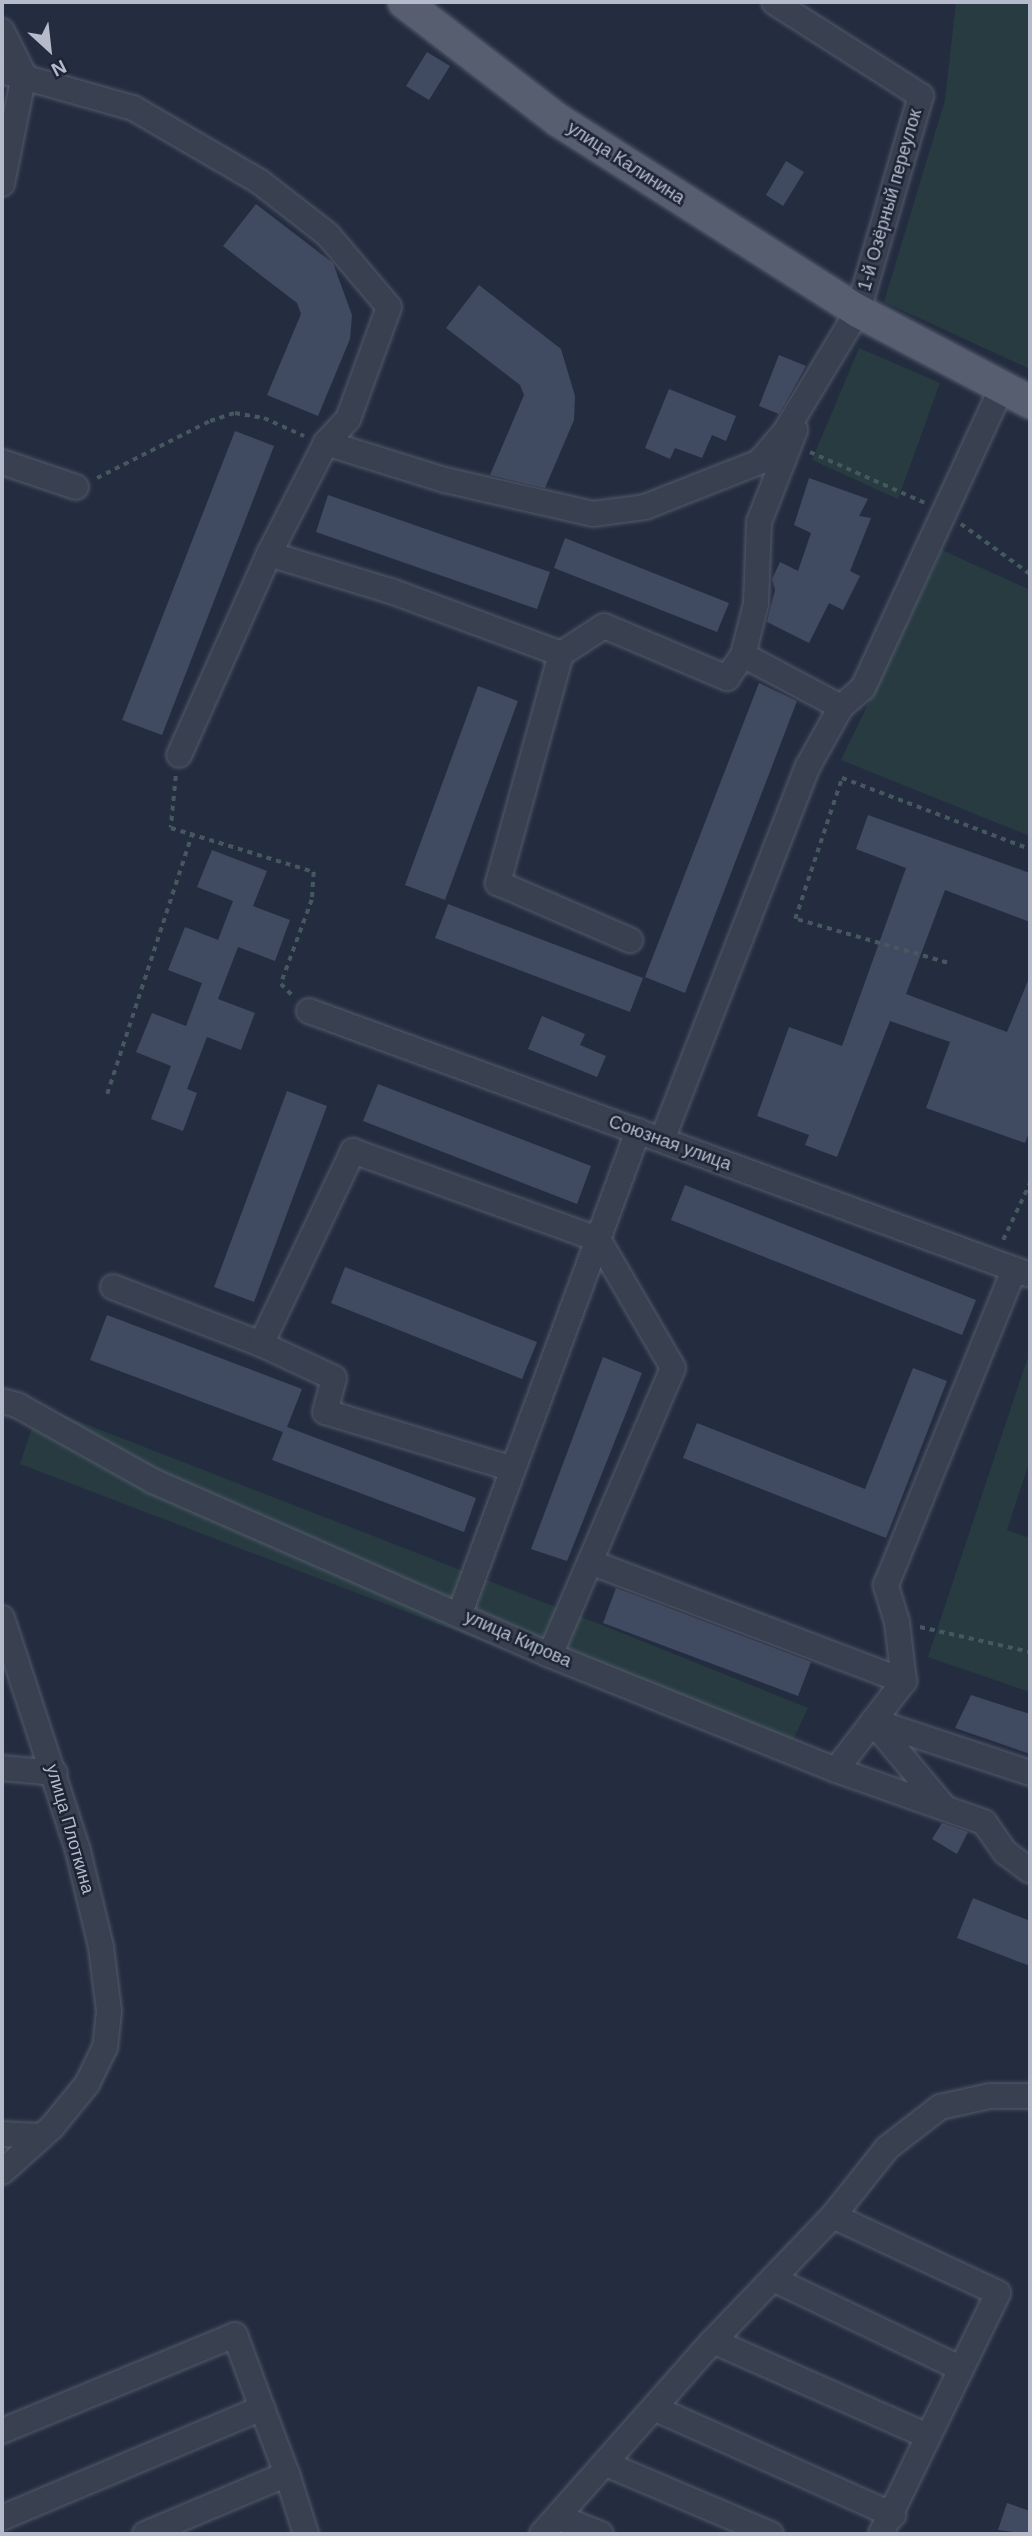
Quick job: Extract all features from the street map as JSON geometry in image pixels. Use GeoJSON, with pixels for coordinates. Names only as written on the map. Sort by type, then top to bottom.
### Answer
{"type":"FeatureCollection","features":[{"type":"Feature","properties":{"kind":"main road","name":"улица Калинина"},"geometry":{"type":"LineString","coordinates":[[404,2],[558,120],[858,311],[1030,402]]}},
{"type":"Feature","properties":{"kind":"street","name":"1-й Озёрный переулок"},"geometry":{"type":"LineString","coordinates":[[774,2],[920,96],[858,311]]}},
{"type":"Feature","properties":{"kind":"street"},"geometry":{"type":"LineString","coordinates":[[2,31],[13,73],[2,184]]}},
{"type":"Feature","properties":{"kind":"street"},"geometry":{"type":"LineString","coordinates":[[13,73],[133,108],[260,182],[328,235],[389,307],[348,419],[326,443],[269,554],[178,755]]}},
{"type":"Feature","properties":{"kind":"street"},"geometry":{"type":"LineString","coordinates":[[326,443],[493,493],[593,514],[645,507],[759,462],[785,432],[817,372],[858,311]]}},
{"type":"Feature","properties":{"kind":"street"},"geometry":{"type":"LineString","coordinates":[[630,940],[498,883],[561,654],[604,626],[727,678],[743,655],[756,604],[759,522],[817,372]]}},
{"type":"Feature","properties":{"kind":"street"},"geometry":{"type":"LineString","coordinates":[[662,1140],[808,766],[841,708],[863,688],[1001,388]]}},
{"type":"Feature","properties":{"kind":"street"},"geometry":{"type":"LineString","coordinates":[[2,462],[76,487]]}},
{"type":"Feature","properties":{"kind":"street"},"geometry":{"type":"LineString","coordinates":[[269,554],[391,591],[561,654]]}},
{"type":"Feature","properties":{"kind":"street"},"geometry":{"type":"LineString","coordinates":[[743,655],[841,708]]}},
{"type":"Feature","properties":{"kind":"street","name":"Союзная улица"},"geometry":{"type":"LineString","coordinates":[[309,1011],[1013,1268]]}},
{"type":"Feature","properties":{"kind":"street"},"geometry":{"type":"LineString","coordinates":[[460,1613],[638,1131]]}},
{"type":"Feature","properties":{"kind":"street"},"geometry":{"type":"LineString","coordinates":[[261,1344],[353,1152],[598,1239],[673,1368],[550,1655]]}},
{"type":"Feature","properties":{"kind":"street"},"geometry":{"type":"LineString","coordinates":[[836,1770],[904,1681],[897,1622],[886,1585],[1013,1268]]}},
{"type":"Feature","properties":{"kind":"street"},"geometry":{"type":"LineString","coordinates":[[113,1287],[261,1344],[334,1378],[325,1412],[513,1469]]}},
{"type":"Feature","properties":{"kind":"street","name":"улица Кирова"},"geometry":{"type":"LineString","coordinates":[[2,1401],[17,1405],[153,1481],[460,1613],[550,1655],[836,1770],[984,1822],[1005,1852],[1030,1871]]}},
{"type":"Feature","properties":{"kind":"street"},"geometry":{"type":"LineString","coordinates":[[590,1562],[904,1681]]}},
{"type":"Feature","properties":{"kind":"street","name":"улица Плоткина"},"geometry":{"type":"LineString","coordinates":[[2,1618],[55,1773],[101,1947],[109,2011],[105,2047],[87,2084],[41,2136],[2,2172]]}},
{"type":"Feature","properties":{"kind":"street"},"geometry":{"type":"LineString","coordinates":[[873,1721],[1030,1773]]}},
{"type":"Feature","properties":{"kind":"street"},"geometry":{"type":"LineString","coordinates":[[873,1721],[945,1809]]}},
{"type":"Feature","properties":{"kind":"street"},"geometry":{"type":"LineString","coordinates":[[2,1768],[55,1773]]}},
{"type":"Feature","properties":{"kind":"street"},"geometry":{"type":"LineString","coordinates":[[550,2525],[656,2409],[713,2341],[833,2216],[887,2148],[940,2107],[990,2096],[1030,2096]]}},
{"type":"Feature","properties":{"kind":"street"},"geometry":{"type":"LineString","coordinates":[[2,2134],[41,2136]]}},
{"type":"Feature","properties":{"kind":"street"},"geometry":{"type":"LineString","coordinates":[[656,2409],[887,2525],[927,2436],[998,2293],[833,2216]]}},
{"type":"Feature","properties":{"kind":"street"},"geometry":{"type":"LineString","coordinates":[[774,2279],[960,2368]]}},
{"type":"Feature","properties":{"kind":"street"},"geometry":{"type":"LineString","coordinates":[[2,2431],[234,2335],[287,2473],[306,2534]]}},
{"type":"Feature","properties":{"kind":"street"},"geometry":{"type":"LineString","coordinates":[[713,2341],[927,2436]]}},
{"type":"Feature","properties":{"kind":"street"},"geometry":{"type":"LineString","coordinates":[[2,2518],[262,2408]]}},
{"type":"Feature","properties":{"kind":"street"},"geometry":{"type":"LineString","coordinates":[[606,2464],[771,2534]]}},
{"type":"Feature","properties":{"kind":"street"},"geometry":{"type":"LineString","coordinates":[[145,2534],[287,2473]]}},
{"type":"Feature","properties":{"kind":"street"},"geometry":{"type":"LineString","coordinates":[[550,2525],[601,2534]]}},
{"type":"Feature","properties":{"kind":"path"},"geometry":{"type":"LineString","coordinates":[[76,487],[210,421],[235,413],[256,415],[326,443]]}},
{"type":"Feature","properties":{"kind":"path"},"geometry":{"type":"LineString","coordinates":[[790,443],[944,512],[1030,575]]}},
{"type":"Feature","properties":{"kind":"path"},"geometry":{"type":"LineString","coordinates":[[178,755],[170,828],[314,872],[312,900],[281,984],[309,1011]]}},
{"type":"Feature","properties":{"kind":"path"},"geometry":{"type":"LineString","coordinates":[[947,963],[795,919],[842,778],[1030,849]]}},
{"type":"Feature","properties":{"kind":"path"},"geometry":{"type":"LineString","coordinates":[[107,1094],[192,834]]}},
{"type":"Feature","properties":{"kind":"path"},"geometry":{"type":"LineString","coordinates":[[1013,1268],[1030,1184]]}},
{"type":"Feature","properties":{"kind":"path"},"geometry":{"type":"LineString","coordinates":[[897,1622],[1030,1652]]}},
{"type":"Feature","properties":{"kind":"shaded area"},"geometry":{"type":"Polygon","coordinates":[[[956,2],[1030,2],[1030,369],[884,302],[945,100],[956,2]]]}},
{"type":"Feature","properties":{"kind":"shaded area"},"geometry":{"type":"Polygon","coordinates":[[[859,348],[940,383],[898,499],[812,460],[859,348]]]}},
{"type":"Feature","properties":{"kind":"shaded area"},"geometry":{"type":"Polygon","coordinates":[[[942,550],[1030,590],[1030,836],[841,760],[942,550]]]}},
{"type":"Feature","properties":{"kind":"shaded area"},"geometry":{"type":"Polygon","coordinates":[[[1030,1351],[1030,1460],[1007,1530],[1030,1538],[1030,1692],[928,1657],[1030,1351]]]}},
{"type":"Feature","properties":{"kind":"shaded area"},"geometry":{"type":"Polygon","coordinates":[[[39,1406],[808,1708],[785,1757],[20,1464],[39,1406]]]}},
{"type":"Feature","properties":{"kind":"building"},"geometry":{"type":"Polygon","coordinates":[[[427,52],[450,66],[429,100],[406,86],[427,52]]]}},
{"type":"Feature","properties":{"kind":"building"},"geometry":{"type":"Polygon","coordinates":[[[786,161],[804,172],[783,206],[766,195],[786,161]]]}},
{"type":"Feature","properties":{"kind":"building"},"geometry":{"type":"Polygon","coordinates":[[[256,204],[333,263],[352,315],[350,339],[318,416],[267,395],[301,314],[297,303],[223,246],[256,204]]]}},
{"type":"Feature","properties":{"kind":"building"},"geometry":{"type":"Polygon","coordinates":[[[479,285],[561,349],[575,396],[574,420],[545,488],[490,475],[524,395],[520,385],[446,328],[479,285]]]}},
{"type":"Feature","properties":{"kind":"building"},"geometry":{"type":"Polygon","coordinates":[[[779,355],[806,366],[779,414],[759,406],[779,355]]]}},
{"type":"Feature","properties":{"kind":"building"},"geometry":{"type":"Polygon","coordinates":[[[669,389],[736,416],[726,441],[712,435],[702,458],[675,448],[670,459],[645,448],[669,389]]]}},
{"type":"Feature","properties":{"kind":"building"},"geometry":{"type":"Polygon","coordinates":[[[235,431],[274,446],[162,735],[122,720],[235,431]]]}},
{"type":"Feature","properties":{"kind":"building"},"geometry":{"type":"Polygon","coordinates":[[[809,478],[868,499],[859,516],[871,518],[850,571],[860,576],[843,610],[829,603],[809,643],[767,622],[775,590],[772,579],[780,562],[798,571],[811,533],[794,525],[809,478]]]}},
{"type":"Feature","properties":{"kind":"building"},"geometry":{"type":"Polygon","coordinates":[[[328,495],[550,572],[537,609],[316,532],[328,495]]]}},
{"type":"Feature","properties":{"kind":"building"},"geometry":{"type":"Polygon","coordinates":[[[565,538],[729,603],[717,632],[554,568],[565,538]]]}},
{"type":"Feature","properties":{"kind":"building"},"geometry":{"type":"Polygon","coordinates":[[[759,683],[797,701],[685,993],[645,977],[759,683]]]}},
{"type":"Feature","properties":{"kind":"building"},"geometry":{"type":"Polygon","coordinates":[[[478,686],[518,701],[445,900],[405,885],[478,686]]]}},
{"type":"Feature","properties":{"kind":"building"},"geometry":{"type":"Polygon","coordinates":[[[868,815],[1030,873],[1030,922],[945,890],[906,994],[1007,1032],[1030,976],[1030,1130],[1025,1143],[926,1108],[950,1042],[890,1021],[837,1157],[805,1145],[809,1135],[757,1116],[789,1027],[842,1046],[906,868],[856,849],[868,815]]]}},
{"type":"Feature","properties":{"kind":"building"},"geometry":{"type":"Polygon","coordinates":[[[212,850],[267,871],[253,906],[290,920],[275,961],[238,947],[218,999],[255,1013],[241,1050],[207,1037],[187,1089],[197,1093],[183,1131],[151,1119],[171,1066],[136,1052],[152,1013],[186,1026],[202,983],[168,970],[185,927],[218,940],[233,901],[197,887],[212,850]]]}},
{"type":"Feature","properties":{"kind":"building"},"geometry":{"type":"Polygon","coordinates":[[[448,904],[643,978],[630,1012],[435,938],[448,904]]]}},
{"type":"Feature","properties":{"kind":"building"},"geometry":{"type":"Polygon","coordinates":[[[542,1016],[585,1034],[580,1045],[606,1056],[597,1077],[528,1049],[542,1016]]]}},
{"type":"Feature","properties":{"kind":"building"},"geometry":{"type":"Polygon","coordinates":[[[378,1084],[591,1166],[577,1204],[363,1121],[378,1084]]]}},
{"type":"Feature","properties":{"kind":"building"},"geometry":{"type":"Polygon","coordinates":[[[287,1091],[327,1106],[254,1302],[214,1287],[287,1091]]]}},
{"type":"Feature","properties":{"kind":"building"},"geometry":{"type":"Polygon","coordinates":[[[685,1185],[976,1300],[962,1335],[671,1220],[685,1185]]]}},
{"type":"Feature","properties":{"kind":"building"},"geometry":{"type":"Polygon","coordinates":[[[345,1267],[537,1342],[522,1379],[331,1303],[345,1267]]]}},
{"type":"Feature","properties":{"kind":"building"},"geometry":{"type":"Polygon","coordinates":[[[107,1315],[302,1389],[287,1427],[476,1498],[464,1532],[272,1460],[283,1432],[90,1360],[107,1315]]]}},
{"type":"Feature","properties":{"kind":"building"},"geometry":{"type":"Polygon","coordinates":[[[603,1357],[642,1373],[567,1561],[531,1549],[603,1357]]]}},
{"type":"Feature","properties":{"kind":"building"},"geometry":{"type":"Polygon","coordinates":[[[913,1368],[947,1381],[886,1538],[683,1458],[697,1423],[865,1489],[913,1368]]]}},
{"type":"Feature","properties":{"kind":"building"},"geometry":{"type":"Polygon","coordinates":[[[616,1588],[811,1662],[798,1696],[603,1623],[616,1588]]]}},
{"type":"Feature","properties":{"kind":"building"},"geometry":{"type":"Polygon","coordinates":[[[971,1695],[1030,1714],[1030,1754],[955,1728],[971,1695]]]}},
{"type":"Feature","properties":{"kind":"building"},"geometry":{"type":"Polygon","coordinates":[[[942,1823],[968,1832],[957,1854],[932,1839],[942,1823]]]}},
{"type":"Feature","properties":{"kind":"building"},"geometry":{"type":"Polygon","coordinates":[[[973,1898],[1030,1921],[1030,1966],[957,1938],[973,1898]]]}},
{"type":"Feature","properties":{"kind":"building"},"geometry":{"type":"Polygon","coordinates":[[[1007,2503],[1030,2511],[1030,2534],[998,2530],[1007,2503]]]}}]}
